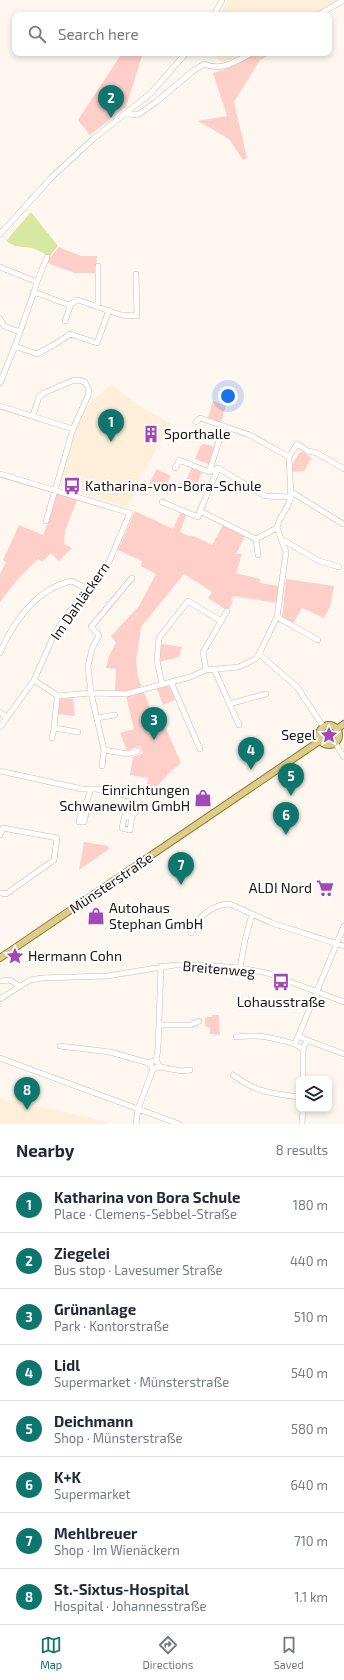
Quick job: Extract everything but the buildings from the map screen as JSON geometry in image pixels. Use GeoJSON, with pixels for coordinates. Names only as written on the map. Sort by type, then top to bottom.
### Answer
{"type":"FeatureCollection","features":[{"type":"Feature","properties":{"kind":"main road"},"geometry":{"type":"LineString","coordinates":[[337,728],[344,724]]}},
{"type":"Feature","properties":{"kind":"main road"},"geometry":{"type":"LineString","coordinates":[[331,725],[337,728],[339,736],[335,743],[327,745],[320,740],[319,733],[324,726],[331,725]]}},
{"type":"Feature","properties":{"kind":"main road","name":"Münsterstraße"},"geometry":{"type":"LineString","coordinates":[[0,958],[320,740]]}},
{"type":"Feature","properties":{"kind":"street"},"geometry":{"type":"LineString","coordinates":[[216,12],[222,0]]}},
{"type":"Feature","properties":{"kind":"street"},"geometry":{"type":"LineString","coordinates":[[323,12],[344,0]]}},
{"type":"Feature","properties":{"kind":"street"},"geometry":{"type":"LineString","coordinates":[[0,234],[42,187],[66,163],[158,86],[183,56]]}},
{"type":"Feature","properties":{"kind":"street"},"geometry":{"type":"LineString","coordinates":[[128,112],[132,115],[139,114],[204,64],[212,67],[226,66],[246,56]]}},
{"type":"Feature","properties":{"kind":"street"},"geometry":{"type":"LineString","coordinates":[[0,383],[15,346],[47,256]]}},
{"type":"Feature","properties":{"kind":"street"},"geometry":{"type":"LineString","coordinates":[[98,266],[98,306]]}},
{"type":"Feature","properties":{"kind":"street"},"geometry":{"type":"LineString","coordinates":[[0,269],[37,282]]}},
{"type":"Feature","properties":{"kind":"street"},"geometry":{"type":"LineString","coordinates":[[65,321],[71,304],[78,300],[121,315],[137,316],[136,274]]}},
{"type":"Feature","properties":{"kind":"street"},"geometry":{"type":"LineString","coordinates":[[34,292],[71,304]]}},
{"type":"Feature","properties":{"kind":"street"},"geometry":{"type":"LineString","coordinates":[[15,346],[37,354],[57,344],[70,334],[97,342],[108,310]]}},
{"type":"Feature","properties":{"kind":"street"},"geometry":{"type":"LineString","coordinates":[[0,319],[4,326],[20,332]]}},
{"type":"Feature","properties":{"kind":"street"},"geometry":{"type":"LineString","coordinates":[[33,415],[39,397],[44,393],[72,381],[78,380],[85,382],[90,390],[73,429],[46,521]]}},
{"type":"Feature","properties":{"kind":"street"},"geometry":{"type":"LineString","coordinates":[[0,406],[33,415],[73,429]]}},
{"type":"Feature","properties":{"kind":"street"},"geometry":{"type":"LineString","coordinates":[[196,422],[200,418],[250,435],[289,457]]}},
{"type":"Feature","properties":{"kind":"street"},"geometry":{"type":"LineString","coordinates":[[209,472],[224,426]]}},
{"type":"Feature","properties":{"kind":"street"},"geometry":{"type":"LineString","coordinates":[[34,680],[58,696],[91,693],[126,694],[171,682],[214,668],[245,665],[255,659],[259,654],[277,617],[286,552],[283,540],[277,528],[291,497],[289,457],[298,444],[308,451],[317,453],[344,469]]}},
{"type":"Feature","properties":{"kind":"street"},"geometry":{"type":"LineString","coordinates":[[175,468],[179,460],[209,472],[218,468]]}},
{"type":"Feature","properties":{"kind":"street"},"geometry":{"type":"LineString","coordinates":[[218,468],[265,496],[291,497]]}},
{"type":"Feature","properties":{"kind":"street"},"geometry":{"type":"LineString","coordinates":[[162,502],[198,517],[218,468]]}},
{"type":"Feature","properties":{"kind":"street"},"geometry":{"type":"LineString","coordinates":[[0,474],[56,489]]}},
{"type":"Feature","properties":{"kind":"street","name":"Im Dahläckern"},"geometry":{"type":"LineString","coordinates":[[0,727],[34,680],[54,635],[73,606],[99,579],[109,562],[130,513],[56,489]]}},
{"type":"Feature","properties":{"kind":"street"},"geometry":{"type":"LineString","coordinates":[[290,491],[343,524]]}},
{"type":"Feature","properties":{"kind":"street"},"geometry":{"type":"LineString","coordinates":[[200,510],[256,539]]}},
{"type":"Feature","properties":{"kind":"street"},"geometry":{"type":"LineString","coordinates":[[256,539],[277,528]]}},
{"type":"Feature","properties":{"kind":"street"},"geometry":{"type":"LineString","coordinates":[[256,539],[258,555]]}},
{"type":"Feature","properties":{"kind":"street"},"geometry":{"type":"LineString","coordinates":[[283,540],[319,561],[339,567]]}},
{"type":"Feature","properties":{"kind":"street"},"geometry":{"type":"LineString","coordinates":[[102,766],[104,750],[91,693],[88,666],[92,649],[99,635],[91,627],[132,578]]}},
{"type":"Feature","properties":{"kind":"street"},"geometry":{"type":"LineString","coordinates":[[0,653],[13,627],[20,617],[33,603],[59,583],[72,581],[89,590]]}},
{"type":"Feature","properties":{"kind":"street"},"geometry":{"type":"LineString","coordinates":[[162,684],[157,660],[159,638],[188,601],[221,621]]}},
{"type":"Feature","properties":{"kind":"street"},"geometry":{"type":"LineString","coordinates":[[206,670],[203,652],[227,611]]}},
{"type":"Feature","properties":{"kind":"street"},"geometry":{"type":"LineString","coordinates":[[277,617],[318,640]]}},
{"type":"Feature","properties":{"kind":"street"},"geometry":{"type":"LineString","coordinates":[[259,654],[297,687],[324,726]]}},
{"type":"Feature","properties":{"kind":"street"},"geometry":{"type":"LineString","coordinates":[[214,668],[239,724]]}},
{"type":"Feature","properties":{"kind":"street"},"geometry":{"type":"LineString","coordinates":[[171,682],[200,749]]}},
{"type":"Feature","properties":{"kind":"street"},"geometry":{"type":"LineString","coordinates":[[229,704],[266,694]]}},
{"type":"Feature","properties":{"kind":"street"},"geometry":{"type":"LineString","coordinates":[[52,738],[56,699],[58,696]]}},
{"type":"Feature","properties":{"kind":"street"},"geometry":{"type":"LineString","coordinates":[[0,712],[6,717]]}},
{"type":"Feature","properties":{"kind":"street"},"geometry":{"type":"LineString","coordinates":[[97,718],[115,716]]}},
{"type":"Feature","properties":{"kind":"street"},"geometry":{"type":"LineString","coordinates":[[54,728],[78,732]]}},
{"type":"Feature","properties":{"kind":"street"},"geometry":{"type":"LineString","coordinates":[[335,743],[344,757]]}},
{"type":"Feature","properties":{"kind":"street"},"geometry":{"type":"LineString","coordinates":[[104,750],[128,754],[138,751]]}},
{"type":"Feature","properties":{"kind":"street"},"geometry":{"type":"LineString","coordinates":[[0,770],[82,789],[91,789],[134,797],[142,806],[132,817]]}},
{"type":"Feature","properties":{"kind":"street"},"geometry":{"type":"LineString","coordinates":[[83,813],[91,789]]}},
{"type":"Feature","properties":{"kind":"street"},"geometry":{"type":"LineString","coordinates":[[0,834],[3,828],[58,838],[54,860],[6,894],[0,893]]}},
{"type":"Feature","properties":{"kind":"street"},"geometry":{"type":"LineString","coordinates":[[191,933],[194,924],[214,906],[230,904],[272,923],[344,946]]}},
{"type":"Feature","properties":{"kind":"street"},"geometry":{"type":"LineString","coordinates":[[240,968],[252,914]]}},
{"type":"Feature","properties":{"kind":"street"},"geometry":{"type":"LineString","coordinates":[[295,1044],[344,926]]}},
{"type":"Feature","properties":{"kind":"street","name":"Breitenweg"},"geometry":{"type":"LineString","coordinates":[[0,999],[30,980],[42,978],[107,976],[161,966],[201,965],[240,968],[274,975],[317,993],[344,1002]]}},
{"type":"Feature","properties":{"kind":"street"},"geometry":{"type":"LineString","coordinates":[[160,1066],[156,1060],[158,1048],[161,966]]}},
{"type":"Feature","properties":{"kind":"street"},"geometry":{"type":"LineString","coordinates":[[0,981],[10,980],[19,986]]}},
{"type":"Feature","properties":{"kind":"street"},"geometry":{"type":"LineString","coordinates":[[159,1025],[191,1025],[199,1022]]}},
{"type":"Feature","properties":{"kind":"street"},"geometry":{"type":"LineString","coordinates":[[236,1037],[250,1035],[269,1036],[295,1044],[303,1049]]}},
{"type":"Feature","properties":{"kind":"street"},"geometry":{"type":"LineString","coordinates":[[299,1036],[344,1054]]}},
{"type":"Feature","properties":{"kind":"street"},"geometry":{"type":"LineString","coordinates":[[302,1076],[303,1049],[307,1040]]}},
{"type":"Feature","properties":{"kind":"street"},"geometry":{"type":"LineString","coordinates":[[60,1046],[110,1052],[149,1063],[156,1060]]}},
{"type":"Feature","properties":{"kind":"street"},"geometry":{"type":"LineString","coordinates":[[0,1058],[179,1124]]}},
{"type":"Feature","properties":{"kind":"street"},"geometry":{"type":"LineString","coordinates":[[149,1063],[153,1069]]}},
{"type":"Feature","properties":{"kind":"street"},"geometry":{"type":"LineString","coordinates":[[136,1124],[138,1109],[153,1069],[160,1066],[182,1071],[190,1070]]}},
{"type":"Feature","properties":{"kind":"street"},"geometry":{"type":"LineString","coordinates":[[233,1075],[247,1086],[264,1092],[296,1097]]}},
{"type":"Feature","properties":{"kind":"street"},"geometry":{"type":"LineString","coordinates":[[302,1124],[303,1112]]}},
{"type":"Feature","properties":{"kind":"shaded area"},"geometry":{"type":"Polygon","coordinates":[[[228,0],[338,0],[319,12],[222,12],[228,0]]]}},
{"type":"Feature","properties":{"kind":"shaded area"},"geometry":{"type":"Polygon","coordinates":[[[120,56],[142,56],[126,107],[90,135],[78,120],[120,56]]]}},
{"type":"Feature","properties":{"kind":"shaded area"},"geometry":{"type":"Polygon","coordinates":[[[216,56],[241,56],[223,65],[216,56]]]}},
{"type":"Feature","properties":{"kind":"shaded area"},"geometry":{"type":"Polygon","coordinates":[[[251,56],[267,56],[260,60],[234,102],[247,158],[243,160],[229,139],[198,121],[227,116],[213,73],[231,67],[251,56]]]}},
{"type":"Feature","properties":{"kind":"shaded area"},"geometry":{"type":"Polygon","coordinates":[[[31,212],[58,246],[50,256],[32,248],[15,246],[6,241],[31,212]]]}},
{"type":"Feature","properties":{"kind":"shaded area"},"geometry":{"type":"Polygon","coordinates":[[[59,247],[81,256],[97,256],[96,273],[75,273],[47,263],[59,247]]]}},
{"type":"Feature","properties":{"kind":"shaded area"},"geometry":{"type":"Polygon","coordinates":[[[111,384],[137,404],[171,424],[141,477],[127,507],[60,486],[76,428],[86,407],[111,384]]]}},
{"type":"Feature","properties":{"kind":"shaded area"},"geometry":{"type":"Polygon","coordinates":[[[213,401],[226,405],[221,422],[208,418],[213,401]]]}},
{"type":"Feature","properties":{"kind":"shaded area"},"geometry":{"type":"Polygon","coordinates":[[[204,444],[215,447],[209,464],[195,459],[201,445],[204,444]]]}},
{"type":"Feature","properties":{"kind":"shaded area"},"geometry":{"type":"Polygon","coordinates":[[[303,452],[312,458],[304,471],[292,472],[292,465],[299,453],[303,452]]]}},
{"type":"Feature","properties":{"kind":"shaded area"},"geometry":{"type":"Polygon","coordinates":[[[192,467],[202,472],[194,492],[183,487],[192,467]]]}},
{"type":"Feature","properties":{"kind":"shaded area"},"geometry":{"type":"Polygon","coordinates":[[[157,469],[171,476],[163,491],[149,483],[157,469]]]}},
{"type":"Feature","properties":{"kind":"shaded area"},"geometry":{"type":"Polygon","coordinates":[[[56,494],[77,500],[65,531],[64,544],[72,548],[59,561],[51,553],[42,562],[38,559],[18,579],[0,602],[0,574],[6,562],[3,560],[19,525],[43,535],[56,494]]]}},
{"type":"Feature","properties":{"kind":"shaded area"},"geometry":{"type":"Polygon","coordinates":[[[135,511],[173,529],[180,513],[186,515],[180,532],[189,536],[194,536],[212,545],[223,525],[245,536],[236,554],[242,554],[236,573],[260,579],[260,583],[279,586],[276,603],[234,596],[231,600],[233,601],[228,611],[208,598],[212,592],[184,574],[141,627],[136,662],[142,689],[127,693],[115,691],[116,669],[106,668],[109,656],[116,643],[111,636],[139,606],[156,574],[141,566],[142,561],[118,550],[135,511]]]}},
{"type":"Feature","properties":{"kind":"shaded area"},"geometry":{"type":"Polygon","coordinates":[[[286,579],[334,586],[330,607],[324,618],[302,608],[293,624],[282,617],[286,579]]]}},
{"type":"Feature","properties":{"kind":"shaded area"},"geometry":{"type":"Polygon","coordinates":[[[161,644],[182,647],[179,657],[159,662],[161,644]]]}},
{"type":"Feature","properties":{"kind":"shaded area"},"geometry":{"type":"Polygon","coordinates":[[[168,686],[170,687],[175,700],[163,705],[157,689],[168,686]]]}},
{"type":"Feature","properties":{"kind":"shaded area"},"geometry":{"type":"Polygon","coordinates":[[[144,692],[151,710],[157,708],[181,763],[170,772],[147,798],[144,797],[148,778],[130,775],[133,757],[143,753],[140,746],[127,751],[120,733],[134,729],[126,696],[144,692]]]}},
{"type":"Feature","properties":{"kind":"shaded area"},"geometry":{"type":"Polygon","coordinates":[[[73,698],[75,716],[57,714],[58,701],[60,699],[73,698]]]}},
{"type":"Feature","properties":{"kind":"shaded area"},"geometry":{"type":"Polygon","coordinates":[[[326,728],[332,728],[336,732],[336,738],[332,742],[326,742],[322,738],[322,732],[326,728]]]}},
{"type":"Feature","properties":{"kind":"shaded area"},"geometry":{"type":"Polygon","coordinates":[[[84,842],[108,846],[109,849],[79,870],[84,842]]]}},
{"type":"Feature","properties":{"kind":"shaded area"},"geometry":{"type":"Polygon","coordinates":[[[212,1015],[219,1015],[220,1035],[210,1034],[210,1028],[205,1026],[205,1019],[207,1017],[212,1017],[212,1015]]]}},
{"type":"Feature","properties":{"kind":"shaded area"},"geometry":{"type":"Polygon","coordinates":[[[0,1098],[108,1122],[108,1124],[0,1124],[0,1098]]]}},
{"type":"Feature","properties":{"kind":"place","name":"Ziegelei"},"geometry":{"type":"Point","coordinates":[111,118]}},
{"type":"Feature","properties":{"kind":"place","name":"Sporthalle"},"geometry":{"type":"Point","coordinates":[151,434]}},
{"type":"Feature","properties":{"kind":"place","name":"Katharina von Bora Schule"},"geometry":{"type":"Point","coordinates":[111,442]}},
{"type":"Feature","properties":{"kind":"place","name":"Katharina-von-Bora-Schule"},"geometry":{"type":"Point","coordinates":[72,486]}},
{"type":"Feature","properties":{"kind":"place","name":"Segel"},"geometry":{"type":"Point","coordinates":[329,735]}},
{"type":"Feature","properties":{"kind":"place","name":"Grünanlage"},"geometry":{"type":"Point","coordinates":[154,740]}},
{"type":"Feature","properties":{"kind":"place","name":"Lidl"},"geometry":{"type":"Point","coordinates":[251,770]}},
{"type":"Feature","properties":{"kind":"place","name":"Deichmann"},"geometry":{"type":"Point","coordinates":[291,796]}},
{"type":"Feature","properties":{"kind":"place","name":"Einrichtungen Schwanewilm GmbH"},"geometry":{"type":"Point","coordinates":[203,798]}},
{"type":"Feature","properties":{"kind":"place","name":"K+K"},"geometry":{"type":"Point","coordinates":[286,835]}},
{"type":"Feature","properties":{"kind":"place","name":"Mehlbreuer"},"geometry":{"type":"Point","coordinates":[181,885]}},
{"type":"Feature","properties":{"kind":"place","name":"ALDI Nord"},"geometry":{"type":"Point","coordinates":[325,888]}},
{"type":"Feature","properties":{"kind":"place","name":"Autohaus Stephan GmbH"},"geometry":{"type":"Point","coordinates":[96,916]}},
{"type":"Feature","properties":{"kind":"place","name":"Hermann Cohn"},"geometry":{"type":"Point","coordinates":[15,956]}},
{"type":"Feature","properties":{"kind":"place","name":"Lohausstraße"},"geometry":{"type":"Point","coordinates":[281,982]}},
{"type":"Feature","properties":{"kind":"place","name":"St.-Sixtus-Hospital"},"geometry":{"type":"Point","coordinates":[27,1110]}}]}
